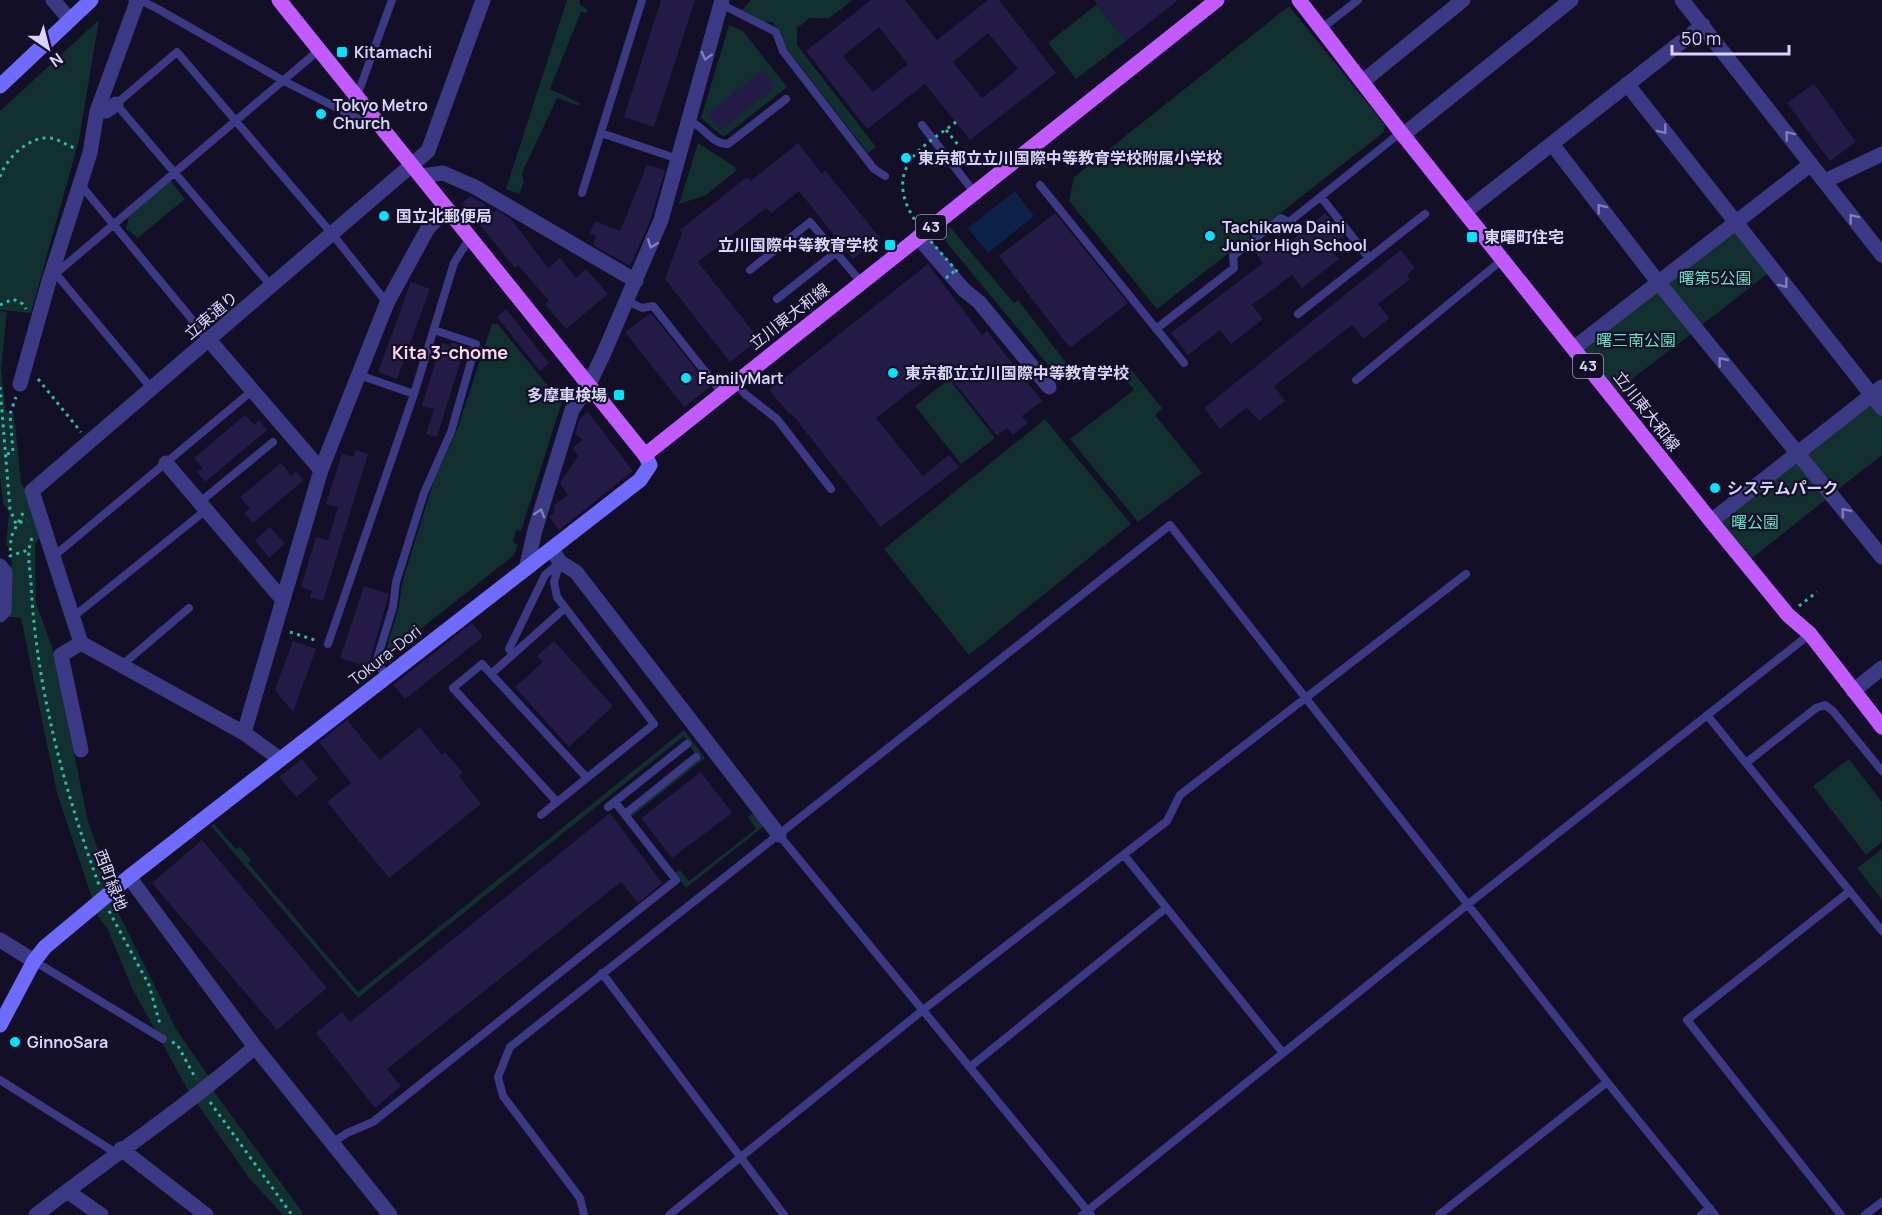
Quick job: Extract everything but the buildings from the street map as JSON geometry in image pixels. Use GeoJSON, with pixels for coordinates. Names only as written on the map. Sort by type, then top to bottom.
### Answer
{"type":"FeatureCollection","features":[{"type":"Feature","properties":{"kind":"main road"},"geometry":{"type":"LineString","coordinates":[[279,0],[645,455]]}},
{"type":"Feature","properties":{"kind":"main road","name":"立川東大和線"},"geometry":{"type":"LineString","coordinates":[[645,455],[1217,0]]}},
{"type":"Feature","properties":{"kind":"main road","name":"立川東大和線"},"geometry":{"type":"LineString","coordinates":[[1299,0],[1403,135],[1711,521],[1788,615],[1810,634],[1882,727]]}},
{"type":"Feature","properties":{"kind":"street"},"geometry":{"type":"LineString","coordinates":[[53,0],[70,20]]}},
{"type":"Feature","properties":{"kind":"street"},"geometry":{"type":"LineString","coordinates":[[0,86],[91,0]]}},
{"type":"Feature","properties":{"kind":"street","name":"立東通り"},"geometry":{"type":"LineString","coordinates":[[32,491],[333,235],[417,171],[428,151],[483,0]]}},
{"type":"Feature","properties":{"kind":"street"},"geometry":{"type":"LineString","coordinates":[[1362,82],[1464,0]]}},
{"type":"Feature","properties":{"kind":"street"},"geometry":{"type":"LineString","coordinates":[[1403,135],[1571,0]]}},
{"type":"Feature","properties":{"kind":"street"},"geometry":{"type":"LineString","coordinates":[[1682,0],[1882,255]]}},
{"type":"Feature","properties":{"kind":"street"},"geometry":{"type":"LineString","coordinates":[[20,384],[39,313],[90,153],[97,111],[136,1]]}},
{"type":"Feature","properties":{"kind":"street"},"geometry":{"type":"LineString","coordinates":[[526,569],[535,530],[572,411],[588,386],[661,220],[721,2]]}},
{"type":"Feature","properties":{"kind":"street"},"geometry":{"type":"LineString","coordinates":[[1465,212],[1703,25]]}},
{"type":"Feature","properties":{"kind":"street"},"geometry":{"type":"LineString","coordinates":[[1627,84],[1735,223],[1877,391],[1882,408]]}},
{"type":"Feature","properties":{"kind":"street"},"geometry":{"type":"LineString","coordinates":[[97,111],[106,111],[116,104]]}},
{"type":"Feature","properties":{"kind":"street"},"geometry":{"type":"LineString","coordinates":[[1552,144],[1658,282],[1882,557]]}},
{"type":"Feature","properties":{"kind":"street"},"geometry":{"type":"LineString","coordinates":[[1825,181],[1882,154]]}},
{"type":"Feature","properties":{"kind":"street"},"geometry":{"type":"LineString","coordinates":[[1574,348],[1811,164]]}},
{"type":"Feature","properties":{"kind":"street"},"geometry":{"type":"LineString","coordinates":[[417,171],[443,173],[475,187],[636,281]]}},
{"type":"Feature","properties":{"kind":"street"},"geometry":{"type":"LineString","coordinates":[[244,733],[321,470],[387,303],[428,228],[447,208]]}},
{"type":"Feature","properties":{"kind":"street"},"geometry":{"type":"LineString","coordinates":[[918,237],[964,291],[979,302],[1049,387]]}},
{"type":"Feature","properties":{"kind":"street"},"geometry":{"type":"LineString","coordinates":[[209,340],[321,470]]}},
{"type":"Feature","properties":{"kind":"street"},"geometry":{"type":"LineString","coordinates":[[1711,521],[1877,391]]}},
{"type":"Feature","properties":{"kind":"street","name":"Tokura-Dori"},"geometry":{"type":"LineString","coordinates":[[103,897],[526,569],[556,556],[645,476],[650,465],[645,455]]}},
{"type":"Feature","properties":{"kind":"street"},"geometry":{"type":"LineString","coordinates":[[166,463],[282,599]]}},
{"type":"Feature","properties":{"kind":"street"},"geometry":{"type":"LineString","coordinates":[[32,491],[81,644],[244,733],[280,759]]}},
{"type":"Feature","properties":{"kind":"street"},"geometry":{"type":"LineString","coordinates":[[556,556],[576,572],[779,835]]}},
{"type":"Feature","properties":{"kind":"street"},"geometry":{"type":"LineString","coordinates":[[0,615],[4,611],[3,562]]}},
{"type":"Feature","properties":{"kind":"street"},"geometry":{"type":"LineString","coordinates":[[81,644],[61,655],[81,750]]}},
{"type":"Feature","properties":{"kind":"street"},"geometry":{"type":"LineString","coordinates":[[1853,691],[1882,668]]}},
{"type":"Feature","properties":{"kind":"street"},"geometry":{"type":"LineString","coordinates":[[129,877],[255,1047],[390,1215]]}},
{"type":"Feature","properties":{"kind":"street"},"geometry":{"type":"LineString","coordinates":[[0,1025],[34,961],[45,947],[103,897]]}},
{"type":"Feature","properties":{"kind":"street"},"geometry":{"type":"LineString","coordinates":[[0,940],[34,961]]}},
{"type":"Feature","properties":{"kind":"street"},"geometry":{"type":"LineString","coordinates":[[36,1215],[119,1151],[203,1091],[255,1047]]}},
{"type":"Feature","properties":{"kind":"street"},"geometry":{"type":"LineString","coordinates":[[119,1151],[206,1215]]}},
{"type":"Feature","properties":{"kind":"street"},"geometry":{"type":"LineString","coordinates":[[67,1191],[100,1215]]}},
{"type":"Feature","properties":{"kind":"lane"},"geometry":{"type":"LineString","coordinates":[[357,96],[392,0]]}},
{"type":"Feature","properties":{"kind":"lane"},"geometry":{"type":"LineString","coordinates":[[582,193],[642,0]]}},
{"type":"Feature","properties":{"kind":"lane"},"geometry":{"type":"LineString","coordinates":[[1321,29],[1358,0]]}},
{"type":"Feature","properties":{"kind":"lane"},"geometry":{"type":"LineString","coordinates":[[136,1],[142,1],[158,9],[282,80],[361,120],[379,124]]}},
{"type":"Feature","properties":{"kind":"lane"},"geometry":{"type":"LineString","coordinates":[[721,2],[776,32],[783,51],[874,169],[885,176]]}},
{"type":"Feature","properties":{"kind":"lane"},"geometry":{"type":"LineString","coordinates":[[152,389],[52,277],[319,50]]}},
{"type":"Feature","properties":{"kind":"lane"},"geometry":{"type":"LineString","coordinates":[[272,287],[116,104],[177,52],[333,235],[387,303]]}},
{"type":"Feature","properties":{"kind":"lane"},"geometry":{"type":"LineString","coordinates":[[689,121],[696,124],[714,142],[728,144],[786,99]]}},
{"type":"Feature","properties":{"kind":"lane"},"geometry":{"type":"LineString","coordinates":[[922,125],[974,192]]}},
{"type":"Feature","properties":{"kind":"lane"},"geometry":{"type":"LineString","coordinates":[[601,134],[678,159]]}},
{"type":"Feature","properties":{"kind":"lane"},"geometry":{"type":"LineString","coordinates":[[1156,329],[1234,268],[1233,256],[1281,218],[1289,222],[1395,137],[1403,135]]}},
{"type":"Feature","properties":{"kind":"lane"},"geometry":{"type":"LineString","coordinates":[[79,183],[209,340]]}},
{"type":"Feature","properties":{"kind":"lane"},"geometry":{"type":"LineString","coordinates":[[1040,185],[1184,363]]}},
{"type":"Feature","properties":{"kind":"lane"},"geometry":{"type":"LineString","coordinates":[[1321,197],[1369,258]]}},
{"type":"Feature","properties":{"kind":"lane"},"geometry":{"type":"LineString","coordinates":[[1298,314],[1425,214]]}},
{"type":"Feature","properties":{"kind":"lane"},"geometry":{"type":"LineString","coordinates":[[750,270],[810,222],[861,282]]}},
{"type":"Feature","properties":{"kind":"lane"},"geometry":{"type":"LineString","coordinates":[[328,644],[414,394],[454,263],[469,239]]}},
{"type":"Feature","properties":{"kind":"lane"},"geometry":{"type":"LineString","coordinates":[[777,299],[835,253]]}},
{"type":"Feature","properties":{"kind":"lane"},"geometry":{"type":"LineString","coordinates":[[1356,380],[1502,260]]}},
{"type":"Feature","properties":{"kind":"lane"},"geometry":{"type":"LineString","coordinates":[[627,301],[642,308],[653,306],[722,393]]}},
{"type":"Feature","properties":{"kind":"lane"},"geometry":{"type":"LineString","coordinates":[[386,678],[377,659],[393,607],[396,582],[424,493],[451,432],[476,344],[434,330]]}},
{"type":"Feature","properties":{"kind":"lane"},"geometry":{"type":"LineString","coordinates":[[358,375],[414,394]]}},
{"type":"Feature","properties":{"kind":"lane"},"geometry":{"type":"LineString","coordinates":[[735,382],[745,394],[777,419],[831,489]]}},
{"type":"Feature","properties":{"kind":"lane"},"geometry":{"type":"LineString","coordinates":[[54,556],[253,390]]}},
{"type":"Feature","properties":{"kind":"lane"},"geometry":{"type":"LineString","coordinates":[[73,617],[203,506],[273,442]]}},
{"type":"Feature","properties":{"kind":"lane"},"geometry":{"type":"LineString","coordinates":[[585,1215],[580,1198],[503,1096],[498,1077],[510,1047],[1170,525],[1606,1082],[1715,1215]]}},
{"type":"Feature","properties":{"kind":"lane"},"geometry":{"type":"LineString","coordinates":[[541,815],[654,724],[565,608],[554,588],[556,556]]}},
{"type":"Feature","properties":{"kind":"lane"},"geometry":{"type":"LineString","coordinates":[[513,654],[509,649],[556,556]]}},
{"type":"Feature","properties":{"kind":"lane"},"geometry":{"type":"LineString","coordinates":[[669,1215],[923,1010],[1167,820],[1180,795],[1466,574]]}},
{"type":"Feature","properties":{"kind":"lane"},"geometry":{"type":"LineString","coordinates":[[121,666],[189,608]]}},
{"type":"Feature","properties":{"kind":"lane"},"geometry":{"type":"LineString","coordinates":[[491,674],[565,608]]}},
{"type":"Feature","properties":{"kind":"lane"},"geometry":{"type":"LineString","coordinates":[[779,835],[970,1067],[1087,1214],[1467,905],[1810,634]]}},
{"type":"Feature","properties":{"kind":"lane"},"geometry":{"type":"LineString","coordinates":[[557,802],[453,688],[482,664],[586,778]]}},
{"type":"Feature","properties":{"kind":"lane"},"geometry":{"type":"LineString","coordinates":[[1746,763],[1816,708],[1825,705],[1833,711],[1882,771]]}},
{"type":"Feature","properties":{"kind":"lane"},"geometry":{"type":"LineString","coordinates":[[1707,715],[1882,931]]}},
{"type":"Feature","properties":{"kind":"lane"},"geometry":{"type":"LineString","coordinates":[[608,807],[687,744]]}},
{"type":"Feature","properties":{"kind":"lane"},"geometry":{"type":"LineString","coordinates":[[625,814],[696,757]]}},
{"type":"Feature","properties":{"kind":"lane"},"geometry":{"type":"LineString","coordinates":[[332,1143],[347,1133],[373,1122],[676,880],[615,802]]}},
{"type":"Feature","properties":{"kind":"lane"},"geometry":{"type":"LineString","coordinates":[[1124,855],[1283,1053]]}},
{"type":"Feature","properties":{"kind":"lane"},"geometry":{"type":"LineString","coordinates":[[1841,1215],[1687,1020],[1850,891]]}},
{"type":"Feature","properties":{"kind":"lane"},"geometry":{"type":"LineString","coordinates":[[970,1067],[1166,908]]}},
{"type":"Feature","properties":{"kind":"lane"},"geometry":{"type":"LineString","coordinates":[[34,961],[163,1039]]}},
{"type":"Feature","properties":{"kind":"lane"},"geometry":{"type":"LineString","coordinates":[[602,973],[740,1160],[784,1215]]}},
{"type":"Feature","properties":{"kind":"lane"},"geometry":{"type":"LineString","coordinates":[[0,1080],[119,1151]]}},
{"type":"Feature","properties":{"kind":"lane"},"geometry":{"type":"LineString","coordinates":[[1439,1215],[1606,1082]]}},
{"type":"Feature","properties":{"kind":"lane"},"geometry":{"type":"LineString","coordinates":[[1865,1215],[1882,1202]]}},
{"type":"Feature","properties":{"kind":"lane"},"geometry":{"type":"LineString","coordinates":[[1701,1215],[1710,1208]]}},
{"type":"Feature","properties":{"kind":"path"},"geometry":{"type":"LineString","coordinates":[[946,278],[957,272],[911,215],[903,194],[903,180],[911,160],[956,122]]}},
{"type":"Feature","properties":{"kind":"path"},"geometry":{"type":"LineString","coordinates":[[946,130],[959,146]]}},
{"type":"Feature","properties":{"kind":"path"},"geometry":{"type":"LineString","coordinates":[[0,177],[3,166],[10,157],[36,141],[54,139],[90,153]]}},
{"type":"Feature","properties":{"kind":"path"},"geometry":{"type":"LineString","coordinates":[[0,305],[13,299],[23,304],[26,309],[39,313]]}},
{"type":"Feature","properties":{"kind":"path"},"geometry":{"type":"LineString","coordinates":[[25,364],[89,442]]}},
{"type":"Feature","properties":{"kind":"path"},"geometry":{"type":"LineString","coordinates":[[6,455],[13,452],[10,414],[20,384]]}},
{"type":"Feature","properties":{"kind":"path"},"geometry":{"type":"LineString","coordinates":[[0,387],[10,509],[16,524]]}},
{"type":"Feature","properties":{"kind":"path"},"geometry":{"type":"LineString","coordinates":[[4,414],[10,414]]}},
{"type":"Feature","properties":{"kind":"path"},"geometry":{"type":"LineString","coordinates":[[3,562],[16,524],[32,491]]}},
{"type":"Feature","properties":{"kind":"path"},"geometry":{"type":"LineString","coordinates":[[16,524],[25,518],[31,522]]}},
{"type":"Feature","properties":{"kind":"path","name":"西町緑地"},"geometry":{"type":"LineString","coordinates":[[32,529],[33,536],[28,550],[31,604],[51,728],[103,897],[118,932],[149,985],[158,1007],[163,1039]]}},
{"type":"Feature","properties":{"kind":"path"},"geometry":{"type":"LineString","coordinates":[[3,562],[28,550]]}},
{"type":"Feature","properties":{"kind":"path"},"geometry":{"type":"LineString","coordinates":[[1788,615],[1817,592]]}},
{"type":"Feature","properties":{"kind":"path"},"geometry":{"type":"LineString","coordinates":[[274,627],[328,644]]}},
{"type":"Feature","properties":{"kind":"path"},"geometry":{"type":"LineString","coordinates":[[163,1039],[177,1044],[223,1124],[292,1215]]}},
{"type":"Feature","properties":{"kind":"green space"},"geometry":{"type":"Polygon","coordinates":[[[567,0],[580,0],[579,4],[587,9],[587,13],[581,12],[550,89],[580,103],[579,106],[557,98],[522,173],[524,182],[519,194],[506,189],[567,0]]]}},
{"type":"Feature","properties":{"kind":"green space"},"geometry":{"type":"Polygon","coordinates":[[[751,0],[853,0],[829,18],[810,18],[797,28],[797,45],[876,147],[868,153],[785,46],[781,39],[783,35],[772,22],[764,22],[742,10],[751,0]]]}},
{"type":"Feature","properties":{"kind":"green space"},"geometry":{"type":"Polygon","coordinates":[[[1097,4],[1126,41],[1076,79],[1048,43],[1097,4]]]}},
{"type":"Feature","properties":{"kind":"green space"},"geometry":{"type":"Polygon","coordinates":[[[1289,6],[1385,125],[1384,132],[1157,309],[1069,201],[1074,177],[1289,6]]]}},
{"type":"Feature","properties":{"kind":"green space"},"geometry":{"type":"Polygon","coordinates":[[[99,20],[79,140],[31,313],[0,310],[0,111],[99,20]]]}},
{"type":"Feature","properties":{"kind":"green space"},"geometry":{"type":"Polygon","coordinates":[[[729,25],[743,31],[787,87],[725,136],[701,118],[729,25]]]}},
{"type":"Feature","properties":{"kind":"green space"},"geometry":{"type":"Polygon","coordinates":[[[698,143],[735,167],[736,171],[706,195],[679,204],[698,143]]]}},
{"type":"Feature","properties":{"kind":"green space"},"geometry":{"type":"Polygon","coordinates":[[[171,181],[185,199],[138,238],[126,229],[129,216],[171,181]]]}},
{"type":"Feature","properties":{"kind":"green space"},"geometry":{"type":"Polygon","coordinates":[[[949,226],[1014,303],[1018,300],[1067,364],[1129,367],[1162,408],[1155,415],[1202,473],[1138,522],[1070,439],[1134,390],[1121,375],[1054,372],[946,242],[949,226]]]}},
{"type":"Feature","properties":{"kind":"green space","name":"曙第5公園"},"geometry":{"type":"Polygon","coordinates":[[[1735,226],[1771,271],[1698,328],[1662,284],[1735,226]]]}},
{"type":"Feature","properties":{"kind":"green space","name":"曙三南公園"},"geometry":{"type":"Polygon","coordinates":[[[1659,286],[1695,331],[1612,394],[1577,349],[1659,286]]]}},
{"type":"Feature","properties":{"kind":"green space"},"geometry":{"type":"Polygon","coordinates":[[[0,311],[7,312],[1,369],[6,413],[14,413],[21,483],[30,498],[41,536],[35,544],[36,603],[52,647],[88,821],[101,859],[114,878],[113,902],[176,1029],[209,1077],[215,1093],[303,1213],[301,1215],[283,1215],[249,1178],[189,1092],[132,988],[108,930],[98,916],[57,793],[21,618],[10,617],[12,546],[6,546],[9,512],[3,503],[0,477],[0,311]]]}},
{"type":"Feature","properties":{"kind":"green space"},"geometry":{"type":"Polygon","coordinates":[[[492,324],[498,324],[556,396],[566,389],[521,531],[516,530],[513,542],[518,545],[514,555],[389,654],[386,650],[399,606],[402,583],[434,480],[457,430],[492,324]]]}},
{"type":"Feature","properties":{"kind":"green space"},"geometry":{"type":"Polygon","coordinates":[[[949,379],[995,438],[961,464],[915,406],[949,379]]]}},
{"type":"Feature","properties":{"kind":"green space"},"geometry":{"type":"Polygon","coordinates":[[[1872,397],[1882,410],[1882,455],[1831,495],[1799,455],[1872,397]]]}},
{"type":"Feature","properties":{"kind":"green space"},"geometry":{"type":"Polygon","coordinates":[[[1045,419],[1131,524],[969,655],[884,549],[1045,419]]]}},
{"type":"Feature","properties":{"kind":"green space","name":"曙公園"},"geometry":{"type":"Polygon","coordinates":[[[1796,457],[1829,497],[1746,563],[1713,521],[1796,457]]]}},
{"type":"Feature","properties":{"kind":"green space"},"geometry":{"type":"Polygon","coordinates":[[[684,730],[705,758],[631,817],[629,814],[701,757],[698,753],[695,754],[684,736],[358,998],[211,826],[214,824],[236,849],[240,847],[251,860],[248,863],[358,992],[684,730]]]}},
{"type":"Feature","properties":{"kind":"green space"},"geometry":{"type":"Polygon","coordinates":[[[1849,759],[1882,802],[1882,842],[1866,855],[1813,786],[1849,759]]]}},
{"type":"Feature","properties":{"kind":"green space"},"geometry":{"type":"Polygon","coordinates":[[[752,814],[764,826],[686,888],[674,873],[680,870],[689,881],[756,829],[748,817],[752,814]]]}},
{"type":"Feature","properties":{"kind":"green space"},"geometry":{"type":"Polygon","coordinates":[[[1882,849],[1882,899],[1857,868],[1882,849]]]}},
{"type":"Feature","properties":{"kind":"water"},"geometry":{"type":"Polygon","coordinates":[[[1015,191],[1034,216],[988,253],[968,228],[1015,191]]]}},
{"type":"Feature","properties":{"kind":"place","name":"Kitamachi"},"geometry":{"type":"Point","coordinates":[342,52]}},
{"type":"Feature","properties":{"kind":"place","name":"Tokyo Metro Church"},"geometry":{"type":"Point","coordinates":[321,114]}},
{"type":"Feature","properties":{"kind":"place","name":"東京都立立川国際中等教育学校附属小学校"},"geometry":{"type":"Point","coordinates":[906,158]}},
{"type":"Feature","properties":{"kind":"place","name":"国立北郵便局"},"geometry":{"type":"Point","coordinates":[384,216]}},
{"type":"Feature","properties":{"kind":"place","name":"Tachikawa Daini Junior High School"},"geometry":{"type":"Point","coordinates":[1210,236]}},
{"type":"Feature","properties":{"kind":"place","name":"東曙町住宅"},"geometry":{"type":"Point","coordinates":[1472,237]}},
{"type":"Feature","properties":{"kind":"place","name":"立川国際中等教育学校"},"geometry":{"type":"Point","coordinates":[890,245]}},
{"type":"Feature","properties":{"kind":"place","name":"東京都立立川国際中等教育学校"},"geometry":{"type":"Point","coordinates":[893,373]}},
{"type":"Feature","properties":{"kind":"place","name":"FamilyMart"},"geometry":{"type":"Point","coordinates":[686,378]}},
{"type":"Feature","properties":{"kind":"place","name":"多摩車検場"},"geometry":{"type":"Point","coordinates":[619,395]}},
{"type":"Feature","properties":{"kind":"place","name":"システムパーク"},"geometry":{"type":"Point","coordinates":[1715,488]}},
{"type":"Feature","properties":{"kind":"place","name":"GinnoSara"},"geometry":{"type":"Point","coordinates":[15,1042]}},
{"type":"Feature","properties":{"kind":"district","name":"Kita 3-chome"},"geometry":{"type":"Point","coordinates":[450,353]}}]}
